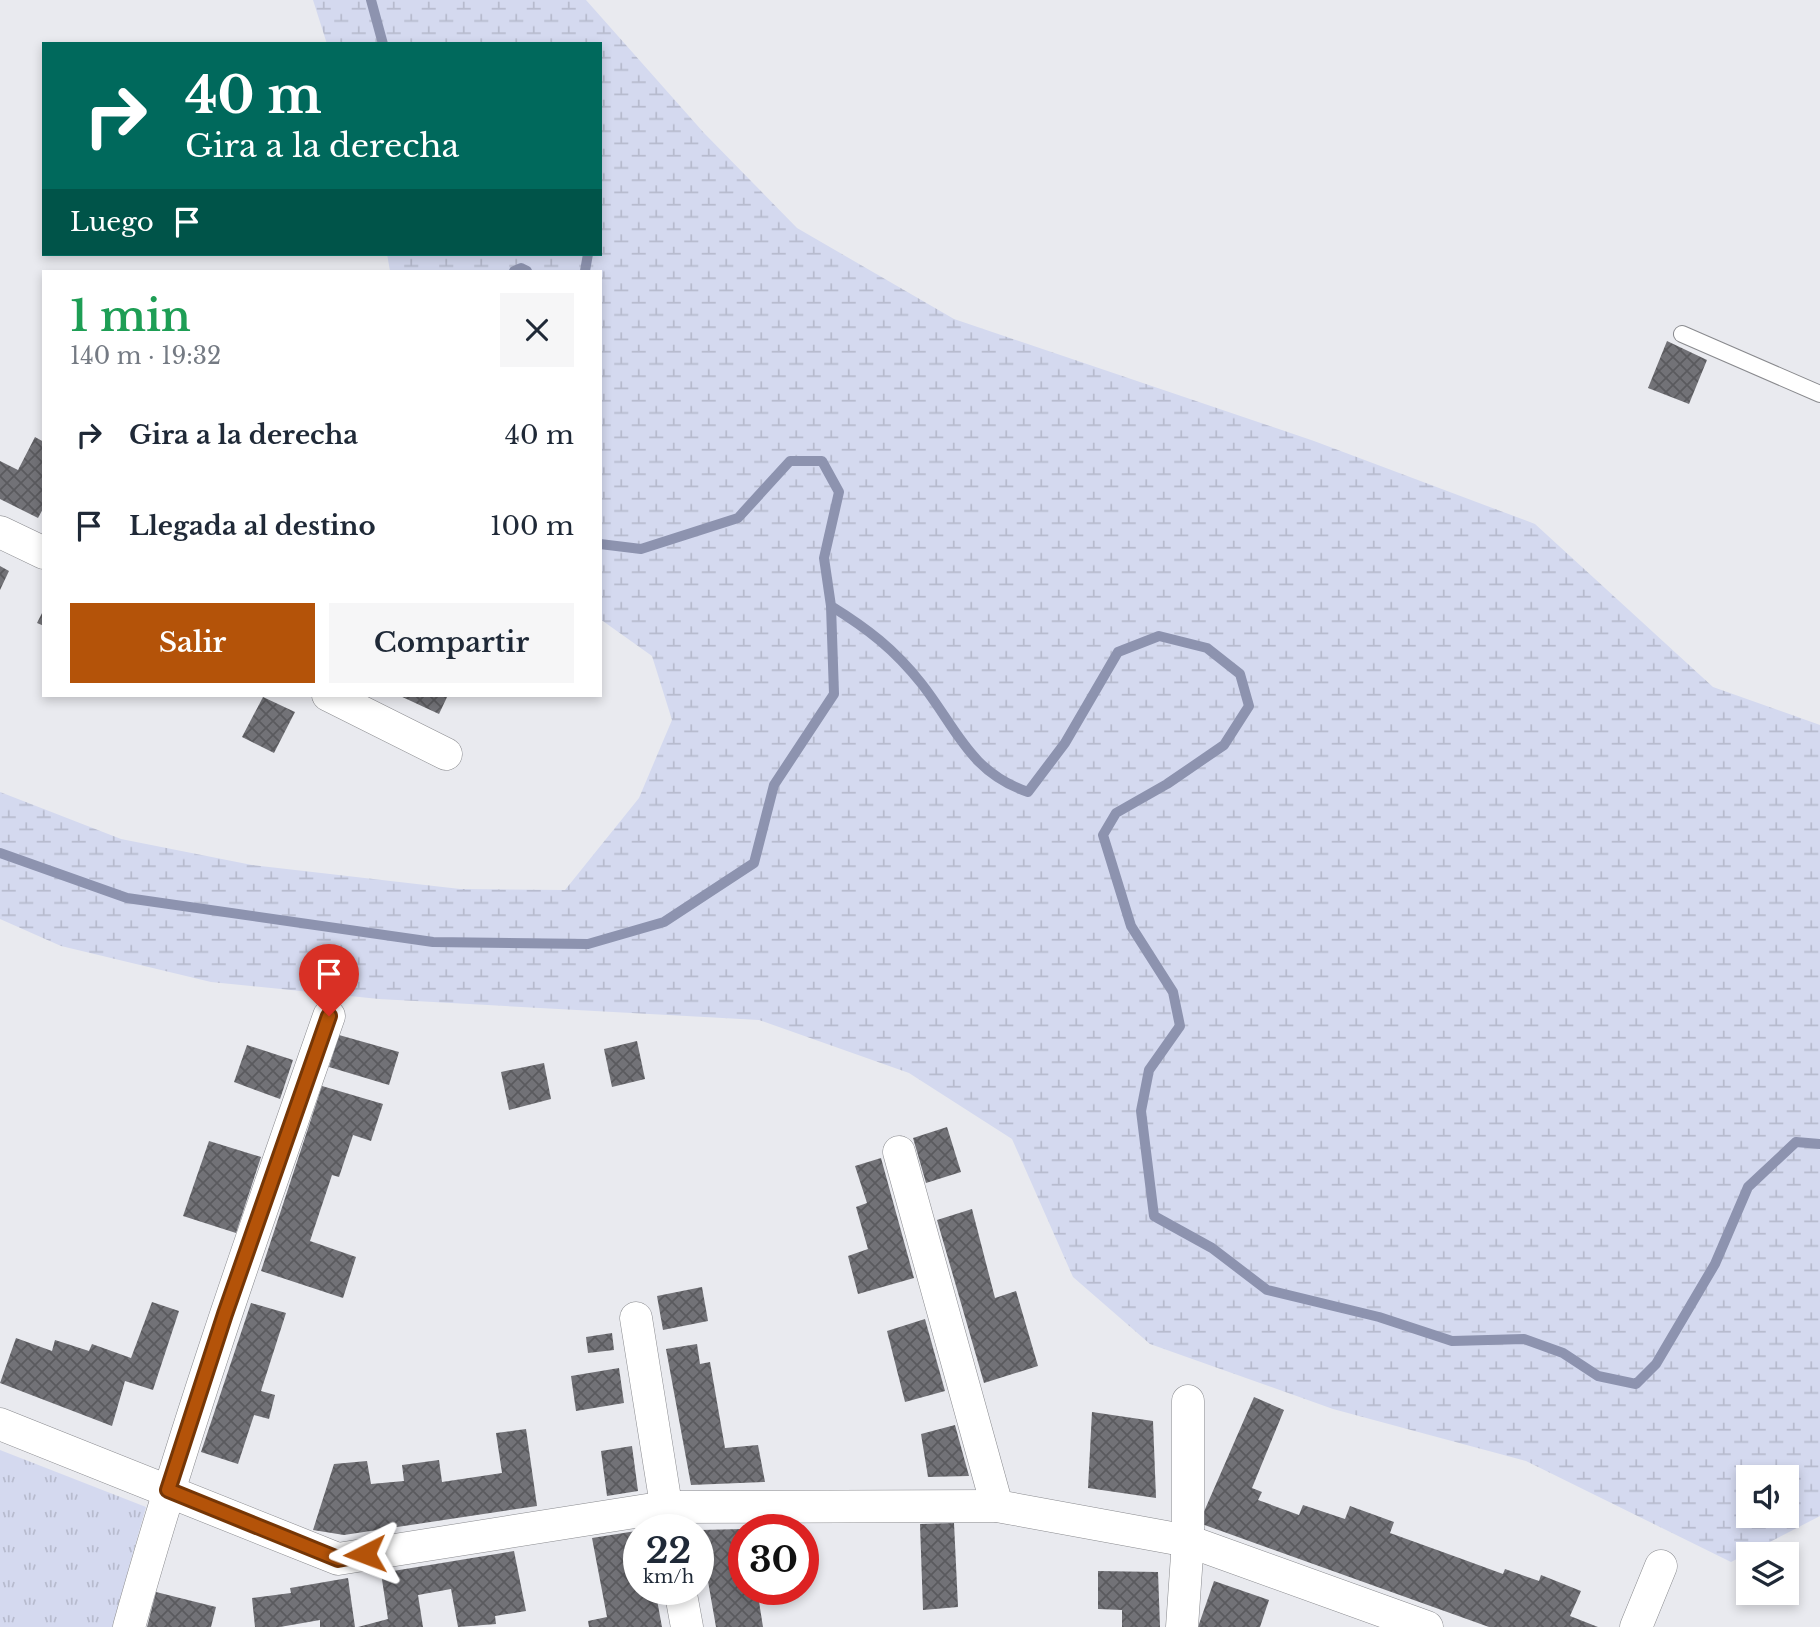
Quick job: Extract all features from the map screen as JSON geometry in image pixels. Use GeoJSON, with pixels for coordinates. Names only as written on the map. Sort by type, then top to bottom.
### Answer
{"type":"FeatureCollection","features":[{"type":"Feature","properties":{"kind":"street"},"geometry":{"type":"LineString","coordinates":[[0,531],[42,552]]}},
{"type":"Feature","properties":{"kind":"street"},"geometry":{"type":"LineString","coordinates":[[332,697],[446,754]]}},
{"type":"Feature","properties":{"kind":"street"},"geometry":{"type":"LineString","coordinates":[[129,1627],[168,1490],[225,1314],[329,1016]]}},
{"type":"Feature","properties":{"kind":"street"},"geometry":{"type":"LineString","coordinates":[[899,1152],[997,1506]]}},
{"type":"Feature","properties":{"kind":"street"},"geometry":{"type":"LineString","coordinates":[[636,1318],[667,1514]]}},
{"type":"Feature","properties":{"kind":"street"},"geometry":{"type":"LineString","coordinates":[[1182,1627],[1188,1541],[1188,1401]]}},
{"type":"Feature","properties":{"kind":"street"},"geometry":{"type":"LineString","coordinates":[[0,1424],[338,1559],[623,1524]]}},
{"type":"Feature","properties":{"kind":"street"},"geometry":{"type":"LineString","coordinates":[[714,1516],[997,1506],[1188,1541],[1427,1627]]}},
{"type":"Feature","properties":{"kind":"street"},"geometry":{"type":"LineString","coordinates":[[1636,1627],[1661,1566]]}},
{"type":"Feature","properties":{"kind":"street"},"geometry":{"type":"LineString","coordinates":[[683,1605],[687,1627]]}},
{"type":"Feature","properties":{"kind":"lane"},"geometry":{"type":"LineString","coordinates":[[1682,334],[1820,394]]}},
{"type":"Feature","properties":{"kind":"green space"},"geometry":{"type":"Polygon","coordinates":[[[313,0],[586,0],[704,133],[797,228],[954,319],[1314,441],[1535,524],[1713,687],[1820,725],[1820,1516],[1799,1527],[1799,1465],[1736,1465],[1736,1528],[1797,1528],[1770,1542],[1736,1542],[1736,1559],[1731,1562],[1526,1461],[1333,1409],[1150,1344],[1073,1277],[1012,1139],[909,1073],[759,1020],[379,999],[211,982],[61,946],[0,919],[0,792],[121,839],[252,865],[460,889],[565,890],[639,798],[672,720],[652,656],[602,620],[602,270],[390,270],[387,256],[602,256],[602,42],[326,42],[313,0]]]}},
{"type":"Feature","properties":{"kind":"green space"},"geometry":{"type":"Polygon","coordinates":[[[0,1450],[146,1507],[112,1627],[0,1627],[0,1450]]]}},
{"type":"Feature","properties":{"kind":"building"},"geometry":{"type":"Polygon","coordinates":[[[1667,341],[1707,360],[1689,404],[1648,388],[1667,341]]]}},
{"type":"Feature","properties":{"kind":"building"},"geometry":{"type":"Polygon","coordinates":[[[35,437],[42,441],[42,511],[38,518],[0,499],[0,461],[18,470],[35,437]]]}},
{"type":"Feature","properties":{"kind":"building"},"geometry":{"type":"Polygon","coordinates":[[[0,566],[9,571],[0,590],[0,566]]]}},
{"type":"Feature","properties":{"kind":"building"},"geometry":{"type":"Polygon","coordinates":[[[263,697],[295,712],[274,753],[242,737],[263,697]]]}},
{"type":"Feature","properties":{"kind":"building"},"geometry":{"type":"Polygon","coordinates":[[[402,697],[447,697],[439,714],[402,697]]]}},
{"type":"Feature","properties":{"kind":"building"},"geometry":{"type":"Polygon","coordinates":[[[339,1035],[399,1052],[389,1085],[329,1067],[339,1035]]]}},
{"type":"Feature","properties":{"kind":"building"},"geometry":{"type":"Polygon","coordinates":[[[637,1041],[645,1079],[612,1087],[604,1049],[637,1041]]]}},
{"type":"Feature","properties":{"kind":"building"},"geometry":{"type":"Polygon","coordinates":[[[247,1045],[293,1060],[280,1099],[234,1082],[247,1045]]]}},
{"type":"Feature","properties":{"kind":"building"},"geometry":{"type":"Polygon","coordinates":[[[544,1063],[551,1099],[509,1110],[501,1072],[544,1063]]]}},
{"type":"Feature","properties":{"kind":"building"},"geometry":{"type":"Polygon","coordinates":[[[322,1086],[383,1104],[371,1141],[353,1135],[339,1177],[332,1175],[310,1241],[356,1257],[343,1298],[261,1271],[322,1086]]]}},
{"type":"Feature","properties":{"kind":"building"},"geometry":{"type":"Polygon","coordinates":[[[947,1127],[961,1172],[926,1183],[913,1138],[947,1127]]]}},
{"type":"Feature","properties":{"kind":"building"},"geometry":{"type":"Polygon","coordinates":[[[209,1141],[261,1157],[236,1233],[183,1216],[209,1141]]]}},
{"type":"Feature","properties":{"kind":"building"},"geometry":{"type":"Polygon","coordinates":[[[881,1158],[914,1278],[858,1294],[848,1256],[868,1249],[856,1207],[867,1203],[855,1166],[881,1158]]]}},
{"type":"Feature","properties":{"kind":"building"},"geometry":{"type":"Polygon","coordinates":[[[972,1209],[995,1298],[1016,1291],[1038,1366],[984,1383],[937,1220],[972,1209]]]}},
{"type":"Feature","properties":{"kind":"building"},"geometry":{"type":"Polygon","coordinates":[[[702,1287],[708,1321],[663,1330],[657,1296],[702,1287]]]}},
{"type":"Feature","properties":{"kind":"building"},"geometry":{"type":"Polygon","coordinates":[[[152,1302],[179,1311],[153,1390],[125,1381],[112,1426],[0,1383],[16,1338],[52,1351],[55,1340],[89,1351],[92,1344],[131,1358],[152,1302]]]}},
{"type":"Feature","properties":{"kind":"building"},"geometry":{"type":"Polygon","coordinates":[[[251,1303],[286,1313],[261,1391],[275,1395],[269,1419],[254,1415],[238,1464],[201,1452],[251,1303]]]}},
{"type":"Feature","properties":{"kind":"building"},"geometry":{"type":"Polygon","coordinates":[[[925,1319],[945,1391],[905,1402],[887,1331],[925,1319]]]}},
{"type":"Feature","properties":{"kind":"building"},"geometry":{"type":"Polygon","coordinates":[[[612,1333],[614,1350],[588,1353],[586,1337],[612,1333]]]}},
{"type":"Feature","properties":{"kind":"building"},"geometry":{"type":"Polygon","coordinates":[[[697,1344],[700,1364],[710,1362],[725,1448],[758,1445],[765,1482],[691,1485],[666,1349],[697,1344]]]}},
{"type":"Feature","properties":{"kind":"building"},"geometry":{"type":"Polygon","coordinates":[[[619,1368],[624,1403],[576,1411],[571,1376],[619,1368]]]}},
{"type":"Feature","properties":{"kind":"building"},"geometry":{"type":"Polygon","coordinates":[[[1254,1397],[1284,1410],[1252,1488],[1262,1492],[1258,1500],[1299,1515],[1303,1505],[1345,1519],[1350,1506],[1394,1522],[1390,1533],[1503,1574],[1505,1569],[1539,1581],[1541,1575],[1581,1591],[1570,1616],[1598,1627],[1489,1627],[1199,1523],[1254,1397]]]}},
{"type":"Feature","properties":{"kind":"building"},"geometry":{"type":"Polygon","coordinates":[[[1092,1412],[1153,1421],[1156,1498],[1088,1488],[1092,1412]]]}},
{"type":"Feature","properties":{"kind":"building"},"geometry":{"type":"Polygon","coordinates":[[[955,1425],[969,1476],[928,1477],[921,1434],[955,1425]]]}},
{"type":"Feature","properties":{"kind":"building"},"geometry":{"type":"Polygon","coordinates":[[[526,1429],[537,1506],[344,1535],[313,1530],[334,1464],[367,1461],[371,1484],[404,1481],[402,1465],[439,1460],[442,1482],[502,1473],[496,1433],[526,1429]]]}},
{"type":"Feature","properties":{"kind":"building"},"geometry":{"type":"Polygon","coordinates":[[[632,1446],[638,1491],[607,1496],[601,1451],[632,1446]]]}},
{"type":"Feature","properties":{"kind":"building"},"geometry":{"type":"Polygon","coordinates":[[[954,1523],[958,1607],[923,1610],[920,1524],[954,1523]]]}},
{"type":"Feature","properties":{"kind":"building"},"geometry":{"type":"Polygon","coordinates":[[[728,1529],[728,1605],[760,1605],[763,1627],[716,1627],[712,1605],[714,1530],[728,1529]]]}},
{"type":"Feature","properties":{"kind":"building"},"geometry":{"type":"Polygon","coordinates":[[[623,1533],[623,1605],[658,1605],[662,1627],[589,1627],[588,1621],[607,1617],[592,1538],[623,1533]]]}},
{"type":"Feature","properties":{"kind":"building"},"geometry":{"type":"Polygon","coordinates":[[[514,1551],[526,1611],[495,1616],[496,1624],[458,1627],[451,1589],[418,1595],[423,1627],[358,1627],[388,1619],[381,1573],[514,1551]]]}},
{"type":"Feature","properties":{"kind":"building"},"geometry":{"type":"Polygon","coordinates":[[[1098,1571],[1158,1572],[1160,1627],[1122,1627],[1122,1610],[1098,1609],[1098,1571]]]}},
{"type":"Feature","properties":{"kind":"building"},"geometry":{"type":"Polygon","coordinates":[[[348,1578],[355,1627],[320,1627],[320,1620],[280,1627],[255,1627],[252,1598],[291,1593],[290,1588],[348,1578]]]}},
{"type":"Feature","properties":{"kind":"building"},"geometry":{"type":"Polygon","coordinates":[[[1214,1581],[1269,1600],[1260,1627],[1198,1627],[1214,1581]]]}},
{"type":"Feature","properties":{"kind":"building"},"geometry":{"type":"Polygon","coordinates":[[[156,1592],[216,1607],[211,1627],[147,1627],[156,1592]]]}},
{"type":"Feature","properties":{"kind":"waterway"},"geometry":{"type":"LineString","coordinates":[[371,0],[382,42]]}},
{"type":"Feature","properties":{"kind":"waterway"},"geometry":{"type":"LineString","coordinates":[[585,270],[588,256]]}},
{"type":"Feature","properties":{"kind":"waterway"},"geometry":{"type":"LineString","coordinates":[[516,270],[525,270]]}},
{"type":"Feature","properties":{"kind":"waterway"},"geometry":{"type":"LineString","coordinates":[[602,544],[641,549],[738,518],[790,461],[822,461],[839,492],[824,558],[831,606],[869,632],[901,660],[977,760],[991,773],[1028,792],[1065,743],[1118,652],[1159,636],[1207,648],[1240,674],[1249,706],[1224,745],[1167,784],[1116,813],[1103,835],[1131,926],[1173,992],[1180,1026],[1149,1070],[1141,1111],[1154,1216],[1212,1248],[1267,1290],[1379,1317],[1452,1341],[1524,1339],[1563,1353],[1598,1376],[1636,1384],[1656,1364],[1715,1264],[1748,1187],[1796,1142],[1820,1144]]}},
{"type":"Feature","properties":{"kind":"waterway"},"geometry":{"type":"LineString","coordinates":[[0,853],[127,898],[433,942],[588,944],[664,922],[754,863],[774,785],[834,694],[831,606]]}},
{"type":"Feature","properties":{"kind":"route"},"geometry":{"type":"LineString","coordinates":[[329,1016],[225,1314],[168,1490],[338,1559],[365,1554]]}}]}
